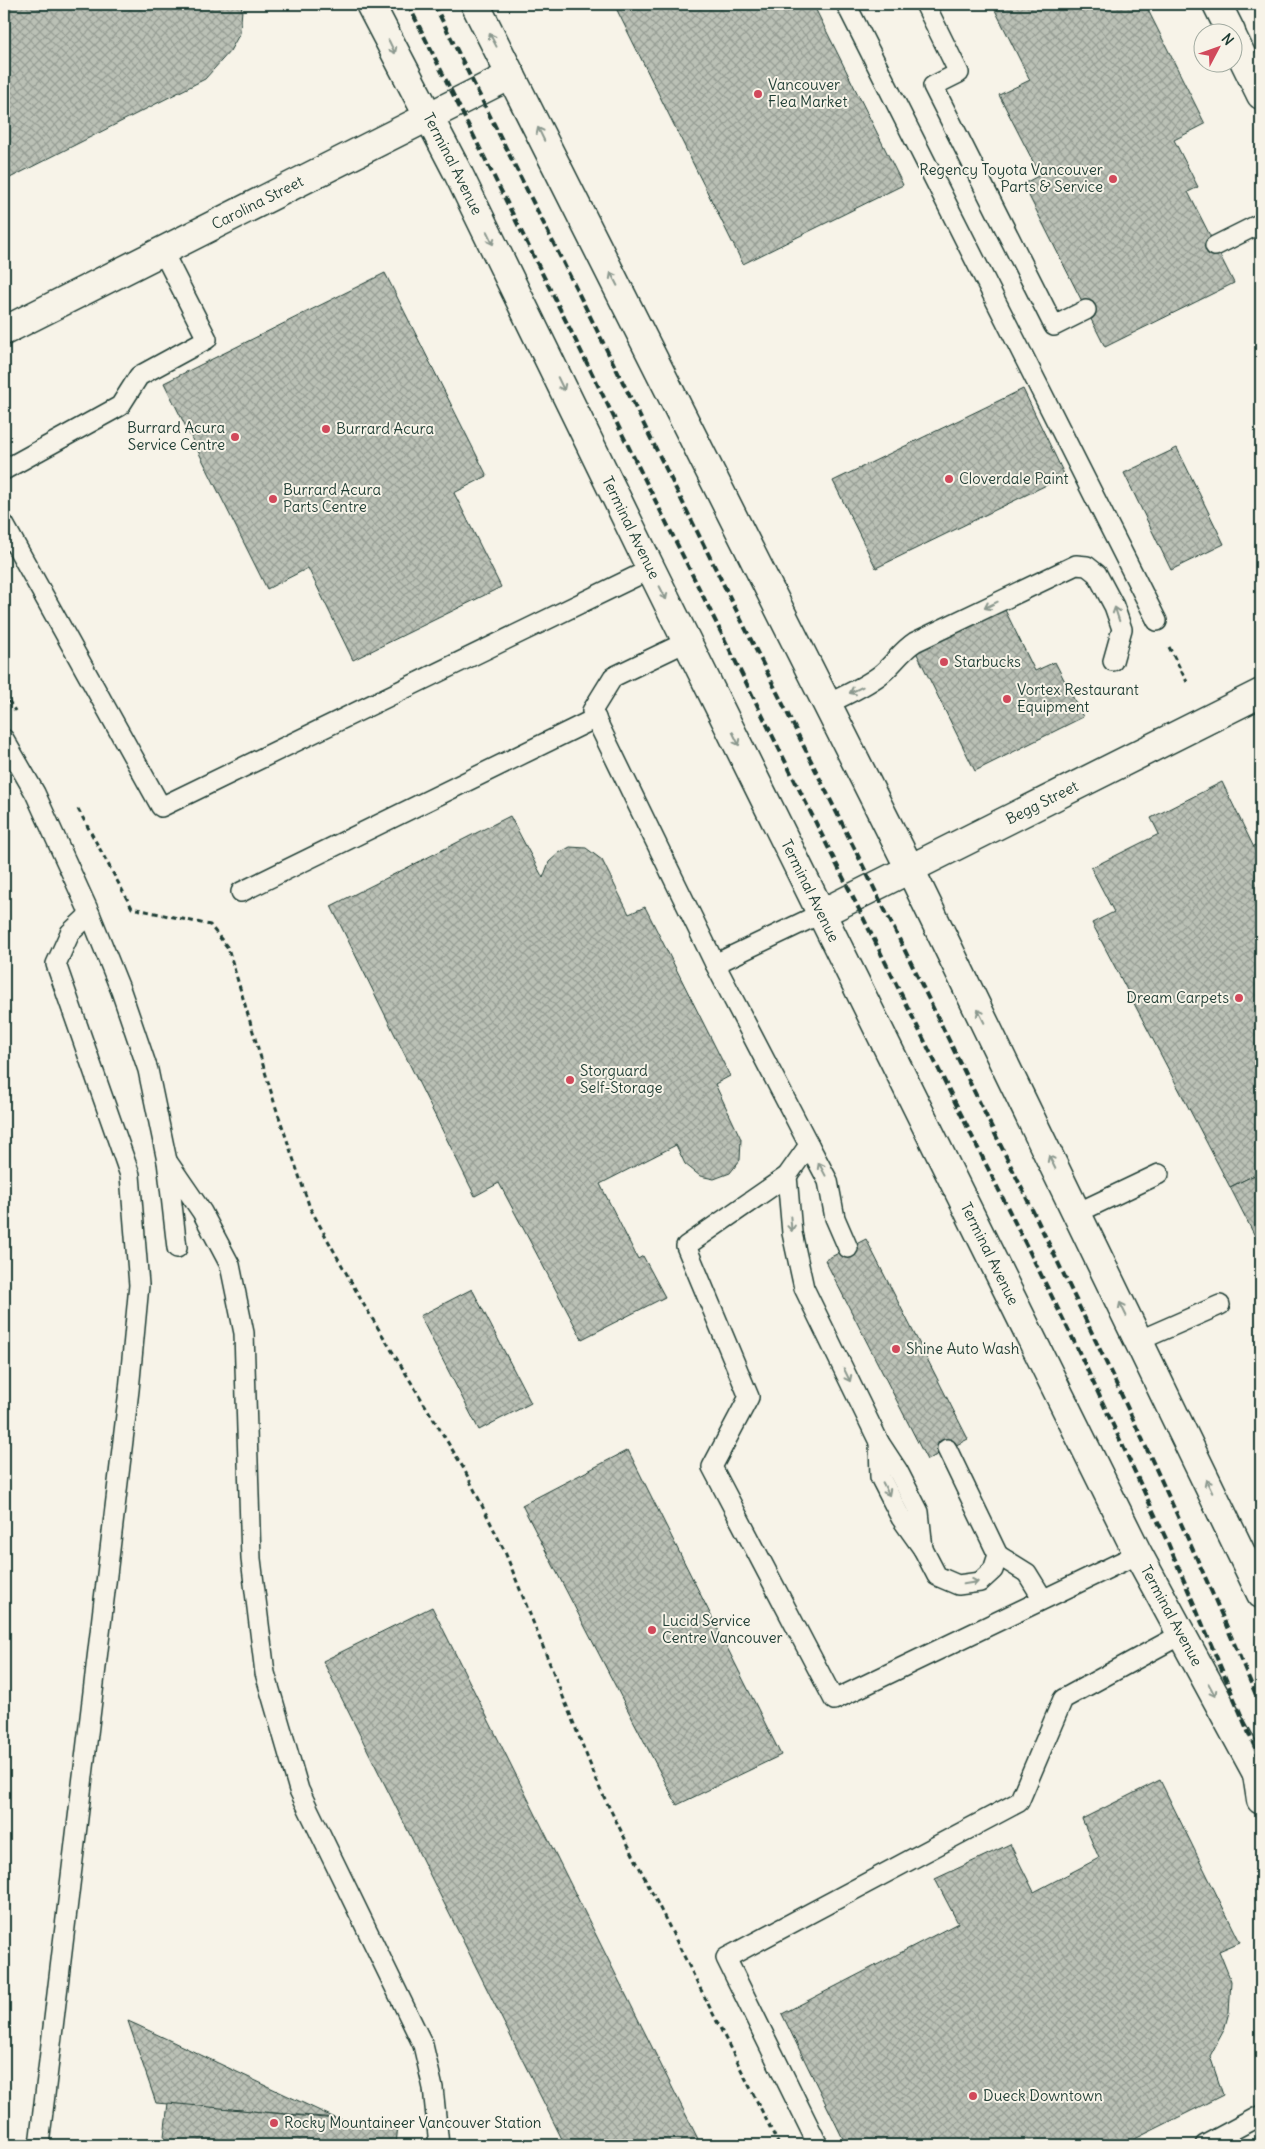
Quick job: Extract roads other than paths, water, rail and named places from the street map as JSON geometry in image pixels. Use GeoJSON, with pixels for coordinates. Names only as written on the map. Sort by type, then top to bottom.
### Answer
{"type":"FeatureCollection","features":[{"type":"Feature","properties":{"kind":"main road","name":"Terminal Avenue"},"geometry":{"type":"LineString","coordinates":[[370,4],[458,173],[651,569],[1138,1554],[1182,1634],[1260,1785]]}},
{"type":"Feature","properties":{"kind":"main road"},"geometry":{"type":"LineString","coordinates":[[475,4],[910,868],[1261,1594]]}},
{"type":"Feature","properties":{"kind":"main road"},"geometry":{"type":"LineString","coordinates":[[1217,4],[1226,22]]}},
{"type":"Feature","properties":{"kind":"main road"},"geometry":{"type":"LineString","coordinates":[[1242,55],[1261,95]]}},
{"type":"Feature","properties":{"kind":"main road","name":"Carolina Street"},"geometry":{"type":"LineString","coordinates":[[4,330],[163,252],[511,75]]}},
{"type":"Feature","properties":{"kind":"main road","name":"Begg Street"},"geometry":{"type":"LineString","coordinates":[[822,913],[1261,693]]}},
{"type":"Feature","properties":{"kind":"lane"},"geometry":{"type":"LineString","coordinates":[[846,4],[1157,622]]}},
{"type":"Feature","properties":{"kind":"lane"},"geometry":{"type":"LineString","coordinates":[[924,4],[959,72],[933,86],[1054,326],[1086,310]]}},
{"type":"Feature","properties":{"kind":"lane"},"geometry":{"type":"LineString","coordinates":[[1215,246],[1261,223]]}},
{"type":"Feature","properties":{"kind":"lane"},"geometry":{"type":"LineString","coordinates":[[4,470],[120,406],[139,376],[207,339],[163,252]]}},
{"type":"Feature","properties":{"kind":"lane"},"geometry":{"type":"LineString","coordinates":[[4,524],[161,807],[651,569]]}},
{"type":"Feature","properties":{"kind":"lane"},"geometry":{"type":"LineString","coordinates":[[828,704],[866,685],[882,674],[903,649],[915,642],[1076,564],[1087,566],[1097,574],[1114,606],[1122,629],[1113,661]]}},
{"type":"Feature","properties":{"kind":"lane"},"geometry":{"type":"LineString","coordinates":[[688,642],[613,676],[592,711],[715,964],[828,1180],[836,1218],[848,1248]]}},
{"type":"Feature","properties":{"kind":"lane"},"geometry":{"type":"LineString","coordinates":[[241,892],[596,718]]}},
{"type":"Feature","properties":{"kind":"lane"},"geometry":{"type":"LineString","coordinates":[[4,739],[36,793],[90,914],[121,992],[148,1070],[167,1161],[177,1248]]}},
{"type":"Feature","properties":{"kind":"lane"},"geometry":{"type":"LineString","coordinates":[[715,964],[822,913]]}},
{"type":"Feature","properties":{"kind":"lane"},"geometry":{"type":"LineString","coordinates":[[40,2145],[129,1390],[139,1284],[130,1175],[56,964],[70,933],[90,914]]}},
{"type":"Feature","properties":{"kind":"lane"},"geometry":{"type":"LineString","coordinates":[[809,1144],[787,1176],[686,1246],[749,1397],[712,1467],[834,1700],[1138,1554]]}},
{"type":"Feature","properties":{"kind":"lane"},"geometry":{"type":"LineString","coordinates":[[167,1161],[202,1212],[230,1264],[244,1334],[251,1559],[265,1673],[299,1790],[423,2045],[433,2088],[439,2145]]}},
{"type":"Feature","properties":{"kind":"lane"},"geometry":{"type":"LineString","coordinates":[[1077,1213],[1159,1174]]}},
{"type":"Feature","properties":{"kind":"lane"},"geometry":{"type":"LineString","coordinates":[[787,1176],[792,1233],[804,1288],[880,1442],[880,1477],[901,1518],[923,1549],[938,1576],[958,1585],[980,1582],[994,1570],[998,1555]]}},
{"type":"Feature","properties":{"kind":"lane"},"geometry":{"type":"LineString","coordinates":[[1138,1341],[1220,1305]]}},
{"type":"Feature","properties":{"kind":"lane"},"geometry":{"type":"LineString","coordinates":[[947,1450],[998,1555],[1027,1573],[1042,1599]]}},
{"type":"Feature","properties":{"kind":"lane"},"geometry":{"type":"LineString","coordinates":[[818,2145],[726,1958],[1019,1802],[1063,1699],[1182,1634]]}},
{"type":"Feature","properties":{"kind":"lane"},"geometry":{"type":"LineString","coordinates":[[1205,2145],[1261,2115]]}},
{"type":"Feature","properties":{"kind":"railway"},"geometry":{"type":"LineString","coordinates":[[408,4],[1072,1337],[1168,1543],[1261,1762]]}},
{"type":"Feature","properties":{"kind":"railway"},"geometry":{"type":"LineString","coordinates":[[434,4],[794,726],[1093,1334],[1221,1613],[1261,1707]]}},
{"type":"Feature","properties":{"kind":"place","name":"Vancouver Flea Market"},"geometry":{"type":"Point","coordinates":[758,94]}},
{"type":"Feature","properties":{"kind":"place","name":"Regency Toyota Vancouver Parts & Service"},"geometry":{"type":"Point","coordinates":[1113,179]}},
{"type":"Feature","properties":{"kind":"place","name":"Burrard Acura"},"geometry":{"type":"Point","coordinates":[326,429]}},
{"type":"Feature","properties":{"kind":"place","name":"Burrard Acura Service Centre"},"geometry":{"type":"Point","coordinates":[235,437]}},
{"type":"Feature","properties":{"kind":"place","name":"Cloverdale Paint"},"geometry":{"type":"Point","coordinates":[949,479]}},
{"type":"Feature","properties":{"kind":"place","name":"Burrard Acura Parts Centre"},"geometry":{"type":"Point","coordinates":[273,499]}},
{"type":"Feature","properties":{"kind":"place","name":"Starbucks"},"geometry":{"type":"Point","coordinates":[944,662]}},
{"type":"Feature","properties":{"kind":"place","name":"Vortex Restaurant Equipment"},"geometry":{"type":"Point","coordinates":[1007,699]}},
{"type":"Feature","properties":{"kind":"place","name":"Dream Carpets"},"geometry":{"type":"Point","coordinates":[1239,998]}},
{"type":"Feature","properties":{"kind":"place","name":"Storguard Self-Storage"},"geometry":{"type":"Point","coordinates":[570,1080]}},
{"type":"Feature","properties":{"kind":"place","name":"Shine Auto Wash"},"geometry":{"type":"Point","coordinates":[896,1349]}},
{"type":"Feature","properties":{"kind":"place","name":"Lucid Service Centre Vancouver"},"geometry":{"type":"Point","coordinates":[652,1630]}},
{"type":"Feature","properties":{"kind":"place","name":"Dueck Downtown"},"geometry":{"type":"Point","coordinates":[973,2096]}},
{"type":"Feature","properties":{"kind":"place","name":"Rocky Mountaineer Vancouver Station"},"geometry":{"type":"Point","coordinates":[274,2123]}}]}
